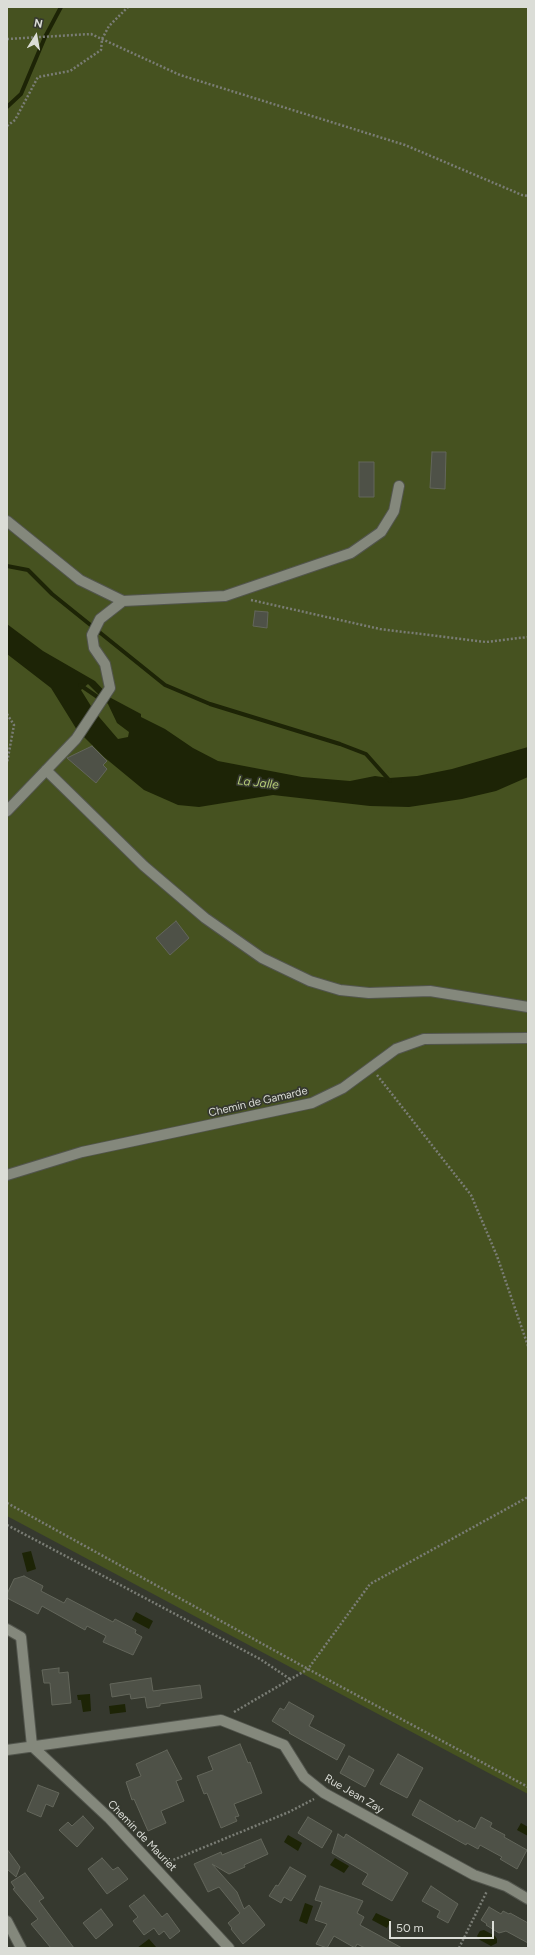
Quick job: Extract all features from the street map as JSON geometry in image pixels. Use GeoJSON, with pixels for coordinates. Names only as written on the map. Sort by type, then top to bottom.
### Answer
{"type":"FeatureCollection","features":[{"type":"Feature","properties":{"kind":"street"},"geometry":{"type":"LineString","coordinates":[[7,521],[80,580],[123,601],[225,596],[351,553],[381,532],[394,511],[399,486]]}},
{"type":"Feature","properties":{"kind":"street"},"geometry":{"type":"LineString","coordinates":[[7,811],[76,739],[110,688],[106,664],[94,648],[92,635],[100,619],[123,601]]}},
{"type":"Feature","properties":{"kind":"street"},"geometry":{"type":"LineString","coordinates":[[46,770],[144,866],[205,918],[269,961],[310,981],[340,990],[369,993],[430,991],[528,1007]]}},
{"type":"Feature","properties":{"kind":"street","name":"Chemin de Gamarde"},"geometry":{"type":"LineString","coordinates":[[7,1175],[82,1152],[312,1103],[343,1088],[396,1048],[424,1039],[528,1038]]}},
{"type":"Feature","properties":{"kind":"street"},"geometry":{"type":"LineString","coordinates":[[7,1629],[21,1637],[32,1746]]}},
{"type":"Feature","properties":{"kind":"street","name":"Rue Jean Zay"},"geometry":{"type":"LineString","coordinates":[[7,1750],[221,1720],[284,1745],[304,1777],[324,1792],[474,1875],[506,1886],[528,1899]]}},
{"type":"Feature","properties":{"kind":"street","name":"Chemin de Mauriet"},"geometry":{"type":"LineString","coordinates":[[32,1746],[109,1818],[229,1948]]}},
{"type":"Feature","properties":{"kind":"street"},"geometry":{"type":"LineString","coordinates":[[7,1921],[21,1948]]}},
{"type":"Feature","properties":{"kind":"path"},"geometry":{"type":"LineString","coordinates":[[7,126],[15,120],[38,77],[70,71],[101,50],[102,39],[109,26],[126,8]]}},
{"type":"Feature","properties":{"kind":"path"},"geometry":{"type":"LineString","coordinates":[[7,39],[91,34],[180,74],[405,145],[522,195],[528,196]]}},
{"type":"Feature","properties":{"kind":"path"},"geometry":{"type":"LineString","coordinates":[[247,600],[278,605],[380,629],[486,642],[528,637]]}},
{"type":"Feature","properties":{"kind":"path"},"geometry":{"type":"LineString","coordinates":[[7,714],[14,725],[7,763]]}},
{"type":"Feature","properties":{"kind":"path"},"geometry":{"type":"LineString","coordinates":[[371,1067],[471,1195],[497,1256],[528,1346]]}},
{"type":"Feature","properties":{"kind":"path"},"geometry":{"type":"LineString","coordinates":[[221,1720],[308,1669],[370,1584],[528,1497]]}},
{"type":"Feature","properties":{"kind":"path"},"geometry":{"type":"LineString","coordinates":[[7,1502],[308,1669],[528,1787]]}},
{"type":"Feature","properties":{"kind":"path"},"geometry":{"type":"LineString","coordinates":[[7,1524],[260,1659],[290,1679]]}},
{"type":"Feature","properties":{"kind":"path"},"geometry":{"type":"LineString","coordinates":[[156,1868],[289,1812],[324,1792]]}},
{"type":"Feature","properties":{"kind":"path"},"geometry":{"type":"LineString","coordinates":[[459,1948],[492,1882]]}},
{"type":"Feature","properties":{"kind":"shaded area"},"geometry":{"type":"Polygon","coordinates":[[[7,7],[528,7],[528,1794],[7,1516],[7,7]]]}},
{"type":"Feature","properties":{"kind":"water"},"geometry":{"type":"Polygon","coordinates":[[[7,624],[43,651],[95,681],[111,698],[141,714],[141,717],[165,729],[193,748],[218,761],[302,777],[350,781],[375,776],[389,778],[417,776],[452,769],[528,747],[528,777],[496,791],[462,799],[409,807],[370,806],[273,795],[199,807],[178,805],[144,790],[104,757],[77,730],[51,688],[7,654],[7,624]],[[88,684],[81,690],[94,711],[118,739],[128,737],[129,732],[117,723],[108,704],[88,684]]]}},
{"type":"Feature","properties":{"kind":"water"},"geometry":{"type":"Polygon","coordinates":[[[31,1551],[36,1569],[27,1572],[22,1553],[31,1551]]]}},
{"type":"Feature","properties":{"kind":"water"},"geometry":{"type":"Polygon","coordinates":[[[136,1612],[153,1621],[149,1629],[132,1620],[136,1612]]]}},
{"type":"Feature","properties":{"kind":"water"},"geometry":{"type":"Polygon","coordinates":[[[90,1694],[91,1711],[83,1712],[81,1700],[78,1700],[77,1695],[90,1694]]]}},
{"type":"Feature","properties":{"kind":"water"},"geometry":{"type":"Polygon","coordinates":[[[125,1704],[126,1712],[110,1714],[109,1706],[125,1704]]]}},
{"type":"Feature","properties":{"kind":"water"},"geometry":{"type":"Polygon","coordinates":[[[521,1823],[528,1827],[528,1836],[517,1830],[521,1823]]]}},
{"type":"Feature","properties":{"kind":"water"},"geometry":{"type":"Polygon","coordinates":[[[288,1835],[302,1843],[298,1851],[284,1842],[288,1835]]]}},
{"type":"Feature","properties":{"kind":"water"},"geometry":{"type":"Polygon","coordinates":[[[335,1858],[349,1866],[344,1873],[330,1865],[335,1858]]]}},
{"type":"Feature","properties":{"kind":"water"},"geometry":{"type":"Polygon","coordinates":[[[305,1903],[313,1906],[307,1924],[299,1921],[305,1903]]]}},
{"type":"Feature","properties":{"kind":"water"},"geometry":{"type":"Polygon","coordinates":[[[376,1913],[391,1920],[387,1928],[372,1920],[376,1913]]]}},
{"type":"Feature","properties":{"kind":"water"},"geometry":{"type":"Polygon","coordinates":[[[484,1930],[495,1936],[497,1943],[491,1946],[480,1940],[477,1936],[480,1931],[484,1930]]]}},
{"type":"Feature","properties":{"kind":"water"},"geometry":{"type":"Polygon","coordinates":[[[149,1939],[156,1947],[137,1948],[149,1939]]]}},
{"type":"Feature","properties":{"kind":"building"},"geometry":{"type":"Polygon","coordinates":[[[432,452],[446,452],[445,489],[430,488],[432,452]]]}},
{"type":"Feature","properties":{"kind":"building"},"geometry":{"type":"Polygon","coordinates":[[[359,462],[374,462],[374,497],[359,497],[359,462]]]}},
{"type":"Feature","properties":{"kind":"building"},"geometry":{"type":"Polygon","coordinates":[[[255,611],[268,612],[267,628],[253,626],[255,611]]]}},
{"type":"Feature","properties":{"kind":"building"},"geometry":{"type":"Polygon","coordinates":[[[92,746],[107,761],[103,765],[107,769],[96,783],[67,758],[92,746]]]}},
{"type":"Feature","properties":{"kind":"building"},"geometry":{"type":"Polygon","coordinates":[[[176,921],[189,938],[170,955],[156,938],[176,921]]]}},
{"type":"Feature","properties":{"kind":"building"},"geometry":{"type":"Polygon","coordinates":[[[24,1576],[43,1586],[41,1591],[64,1603],[67,1598],[113,1622],[115,1619],[136,1630],[135,1633],[142,1637],[133,1655],[103,1642],[106,1636],[87,1626],[85,1630],[42,1606],[38,1614],[7,1598],[7,1594],[14,1579],[24,1576]]]}},
{"type":"Feature","properties":{"kind":"building"},"geometry":{"type":"Polygon","coordinates":[[[59,1668],[59,1673],[68,1672],[71,1703],[52,1705],[50,1683],[44,1683],[42,1670],[59,1668]]]}},
{"type":"Feature","properties":{"kind":"building"},"geometry":{"type":"Polygon","coordinates":[[[151,1678],[153,1691],[200,1685],[202,1698],[160,1704],[160,1706],[147,1708],[145,1697],[131,1699],[130,1694],[112,1697],[110,1684],[151,1678]]]}},
{"type":"Feature","properties":{"kind":"building"},"geometry":{"type":"Polygon","coordinates":[[[289,1702],[314,1716],[309,1726],[345,1745],[337,1760],[289,1733],[290,1732],[272,1721],[280,1708],[284,1710],[289,1702]]]}},
{"type":"Feature","properties":{"kind":"building"},"geometry":{"type":"Polygon","coordinates":[[[240,1744],[248,1763],[250,1762],[262,1793],[234,1804],[239,1816],[235,1817],[237,1821],[221,1828],[207,1793],[204,1794],[197,1776],[213,1770],[208,1757],[240,1744]]]}},
{"type":"Feature","properties":{"kind":"building"},"geometry":{"type":"Polygon","coordinates":[[[167,1750],[182,1779],[176,1781],[184,1801],[161,1811],[166,1823],[148,1831],[134,1799],[132,1800],[126,1782],[141,1776],[136,1764],[167,1750]]]}},
{"type":"Feature","properties":{"kind":"building"},"geometry":{"type":"Polygon","coordinates":[[[398,1754],[423,1768],[407,1798],[380,1784],[398,1754]]]}},
{"type":"Feature","properties":{"kind":"building"},"geometry":{"type":"Polygon","coordinates":[[[349,1756],[374,1770],[365,1787],[340,1773],[349,1756]]]}},
{"type":"Feature","properties":{"kind":"building"},"geometry":{"type":"Polygon","coordinates":[[[38,1785],[59,1793],[53,1807],[46,1804],[41,1817],[27,1811],[38,1785]]]}},
{"type":"Feature","properties":{"kind":"building"},"geometry":{"type":"Polygon","coordinates":[[[420,1800],[458,1822],[459,1820],[475,1829],[481,1817],[492,1823],[490,1827],[527,1850],[517,1869],[500,1859],[502,1857],[480,1845],[478,1849],[467,1843],[466,1845],[412,1815],[420,1800]]]}},
{"type":"Feature","properties":{"kind":"building"},"geometry":{"type":"Polygon","coordinates":[[[83,1816],[94,1828],[77,1847],[59,1830],[68,1822],[72,1826],[83,1816]]]}},
{"type":"Feature","properties":{"kind":"building"},"geometry":{"type":"Polygon","coordinates":[[[308,1817],[332,1831],[322,1848],[298,1833],[308,1817]]]}},
{"type":"Feature","properties":{"kind":"building"},"geometry":{"type":"Polygon","coordinates":[[[338,1834],[344,1838],[346,1834],[408,1873],[392,1901],[362,1884],[368,1874],[332,1853],[338,1834]]]}},
{"type":"Feature","properties":{"kind":"building"},"geometry":{"type":"Polygon","coordinates":[[[261,1839],[268,1854],[244,1865],[245,1867],[229,1874],[212,1864],[237,1892],[244,1909],[249,1905],[265,1925],[243,1944],[228,1923],[240,1913],[219,1887],[208,1892],[194,1864],[221,1852],[222,1855],[261,1839]]]}},
{"type":"Feature","properties":{"kind":"building"},"geometry":{"type":"Polygon","coordinates":[[[7,1849],[20,1867],[16,1877],[7,1869],[7,1849]]]}},
{"type":"Feature","properties":{"kind":"building"},"geometry":{"type":"Polygon","coordinates":[[[102,1858],[113,1870],[118,1867],[128,1879],[107,1894],[88,1869],[102,1858]]]}},
{"type":"Feature","properties":{"kind":"building"},"geometry":{"type":"Polygon","coordinates":[[[290,1867],[306,1876],[291,1901],[284,1897],[281,1903],[269,1896],[276,1885],[278,1886],[290,1867]]]}},
{"type":"Feature","properties":{"kind":"building"},"geometry":{"type":"Polygon","coordinates":[[[25,1873],[44,1898],[39,1901],[74,1948],[51,1948],[31,1924],[38,1919],[13,1889],[15,1888],[11,1882],[25,1873]]]}},
{"type":"Feature","properties":{"kind":"building"},"geometry":{"type":"Polygon","coordinates":[[[320,1886],[363,1901],[357,1913],[364,1917],[360,1925],[402,1948],[365,1948],[357,1944],[355,1948],[334,1936],[327,1948],[316,1944],[327,1924],[315,1920],[322,1902],[315,1900],[320,1886]]]}},
{"type":"Feature","properties":{"kind":"building"},"geometry":{"type":"Polygon","coordinates":[[[431,1886],[458,1904],[448,1923],[437,1917],[440,1911],[422,1901],[431,1886]]]}},
{"type":"Feature","properties":{"kind":"building"},"geometry":{"type":"Polygon","coordinates":[[[144,1895],[162,1917],[167,1913],[180,1931],[170,1939],[164,1931],[159,1935],[154,1928],[144,1935],[133,1921],[138,1917],[129,1906],[144,1895]]]}},
{"type":"Feature","properties":{"kind":"building"},"geometry":{"type":"Polygon","coordinates":[[[489,1907],[501,1914],[503,1911],[509,1914],[510,1913],[528,1923],[528,1943],[506,1931],[499,1933],[486,1925],[487,1924],[481,1920],[489,1907]]]}},
{"type":"Feature","properties":{"kind":"building"},"geometry":{"type":"Polygon","coordinates":[[[101,1909],[113,1925],[96,1939],[83,1923],[101,1909]]]}},
{"type":"Feature","properties":{"kind":"waterway"},"geometry":{"type":"LineString","coordinates":[[7,107],[21,94],[45,37],[61,7]]}},
{"type":"Feature","properties":{"kind":"waterway"},"geometry":{"type":"LineString","coordinates":[[7,566],[28,570],[52,594],[165,685],[210,704],[340,744],[366,754],[390,781]]}},
{"type":"Feature","properties":{"kind":"waterway","name":"La Jalle"},"geometry":{"type":"LineString","coordinates":[[80,685],[102,700]]}}]}
